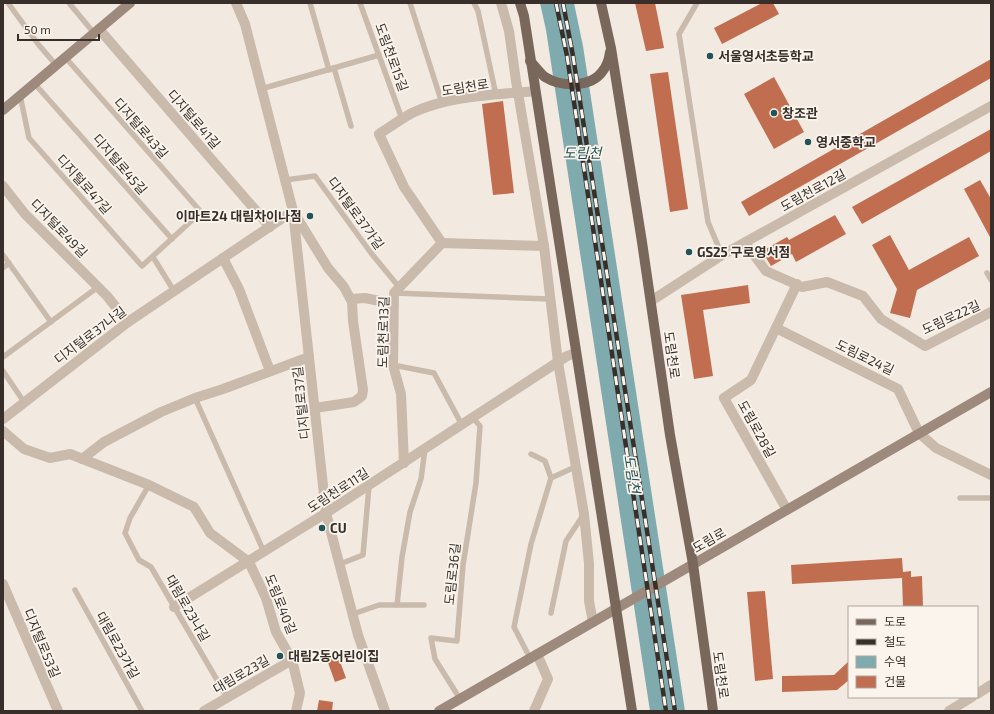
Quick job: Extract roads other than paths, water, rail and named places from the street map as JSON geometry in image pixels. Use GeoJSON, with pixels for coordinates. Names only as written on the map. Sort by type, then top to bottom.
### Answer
{"type":"FeatureCollection","features":[{"type":"Feature","properties":{"kind":"main road"},"geometry":{"type":"LineString","coordinates":[[520,3],[534,65],[535,91],[632,711]]}},
{"type":"Feature","properties":{"kind":"main road","name":"도림천로"},"geometry":{"type":"LineString","coordinates":[[601,3],[611,48],[651,301],[689,567],[713,711]]}},
{"type":"Feature","properties":{"kind":"main road"},"geometry":{"type":"LineString","coordinates":[[534,65],[545,76],[558,83],[575,84],[592,80],[602,73],[608,62],[611,48]]}},
{"type":"Feature","properties":{"kind":"street","name":"디지털로37길"},"geometry":{"type":"LineString","coordinates":[[236,3],[245,24],[293,211],[326,513],[358,634],[384,711]]}},
{"type":"Feature","properties":{"kind":"street"},"geometry":{"type":"LineString","coordinates":[[501,3],[509,31],[544,246],[558,362],[584,514],[589,564],[589,601],[593,622]]}},
{"type":"Feature","properties":{"kind":"street"},"geometry":{"type":"LineString","coordinates":[[3,110],[127,4]]}},
{"type":"Feature","properties":{"kind":"street","name":"디지털로41길"},"geometry":{"type":"LineString","coordinates":[[96,31],[270,227]]}},
{"type":"Feature","properties":{"kind":"street","name":"도림천로"},"geometry":{"type":"LineString","coordinates":[[402,119],[413,113],[459,99],[535,91]]}},
{"type":"Feature","properties":{"kind":"street","name":"도림천로12길"},"geometry":{"type":"LineString","coordinates":[[651,301],[722,256],[991,106]]}},
{"type":"Feature","properties":{"kind":"street"},"geometry":{"type":"LineString","coordinates":[[402,119],[379,134],[404,187],[442,243],[544,246]]}},
{"type":"Feature","properties":{"kind":"street","name":"디지털로49길"},"geometry":{"type":"LineString","coordinates":[[3,186],[25,214],[107,296],[128,322]]}},
{"type":"Feature","properties":{"kind":"street"},"geometry":{"type":"LineString","coordinates":[[293,211],[328,268],[344,287],[351,299],[363,390],[362,396],[354,402],[315,408]]}},
{"type":"Feature","properties":{"kind":"street","name":"디지털로37나길"},"geometry":{"type":"LineString","coordinates":[[3,419],[128,322],[293,211]]}},
{"type":"Feature","properties":{"kind":"street","name":"도림천로13길"},"geometry":{"type":"LineString","coordinates":[[404,463],[401,394],[393,365],[394,304],[396,290],[442,243]]}},
{"type":"Feature","properties":{"kind":"street","name":"도림로22길"},"geometry":{"type":"LineString","coordinates":[[745,243],[766,271],[802,287],[827,282],[863,296],[881,319],[925,346],[991,312]]}},
{"type":"Feature","properties":{"kind":"street"},"geometry":{"type":"LineString","coordinates":[[223,258],[238,289],[270,371]]}},
{"type":"Feature","properties":{"kind":"street","name":"도림로28길"},"geometry":{"type":"LineString","coordinates":[[787,510],[724,398],[751,380],[797,284]]}},
{"type":"Feature","properties":{"kind":"street"},"geometry":{"type":"LineString","coordinates":[[351,299],[365,298],[394,304]]}},
{"type":"Feature","properties":{"kind":"street","name":"도림로24길"},"geometry":{"type":"LineString","coordinates":[[776,328],[898,389],[919,433]]}},
{"type":"Feature","properties":{"kind":"street","name":"도림천로11길"},"geometry":{"type":"LineString","coordinates":[[174,607],[369,486],[558,362],[576,353]]}},
{"type":"Feature","properties":{"kind":"street"},"geometry":{"type":"LineString","coordinates":[[82,459],[104,442],[161,412],[309,357]]}},
{"type":"Feature","properties":{"kind":"street","name":"도림로"},"geometry":{"type":"LineString","coordinates":[[439,711],[991,392]]}},
{"type":"Feature","properties":{"kind":"street","name":"도림로40길"},"geometry":{"type":"LineString","coordinates":[[3,431],[24,450],[50,458],[70,454],[149,485],[194,507],[210,533],[248,562],[266,598],[276,632],[292,660],[300,693],[296,711]]}},
{"type":"Feature","properties":{"kind":"street"},"geometry":{"type":"LineString","coordinates":[[919,433],[936,448],[991,475]]}},
{"type":"Feature","properties":{"kind":"street","name":"디지털로53길"},"geometry":{"type":"LineString","coordinates":[[3,584],[58,711]]}},
{"type":"Feature","properties":{"kind":"street"},"geometry":{"type":"LineString","coordinates":[[533,656],[548,679],[534,711]]}},
{"type":"Feature","properties":{"kind":"street","name":"대림로23길"},"geometry":{"type":"LineString","coordinates":[[204,711],[292,660]]}},
{"type":"Feature","properties":{"kind":"street"},"geometry":{"type":"LineString","coordinates":[[978,693],[991,685]]}},
{"type":"Feature","properties":{"kind":"street"},"geometry":{"type":"LineString","coordinates":[[949,711],[970,698]]}},
{"type":"Feature","properties":{"kind":"lane"},"geometry":{"type":"LineString","coordinates":[[8,3],[38,44],[56,65]]}},
{"type":"Feature","properties":{"kind":"lane"},"geometry":{"type":"LineString","coordinates":[[69,3],[96,31]]}},
{"type":"Feature","properties":{"kind":"lane"},"geometry":{"type":"LineString","coordinates":[[310,3],[351,126]]}},
{"type":"Feature","properties":{"kind":"lane","name":"도림천로15길"},"geometry":{"type":"LineString","coordinates":[[360,3],[402,119]]}},
{"type":"Feature","properties":{"kind":"lane"},"geometry":{"type":"LineString","coordinates":[[410,3],[442,103]]}},
{"type":"Feature","properties":{"kind":"lane"},"geometry":{"type":"LineString","coordinates":[[474,3],[478,12],[496,95]]}},
{"type":"Feature","properties":{"kind":"lane"},"geometry":{"type":"LineString","coordinates":[[697,3],[679,34],[708,222],[722,256]]}},
{"type":"Feature","properties":{"kind":"lane"},"geometry":{"type":"LineString","coordinates":[[261,89],[379,55]]}},
{"type":"Feature","properties":{"kind":"lane","name":"디지털로43길"},"geometry":{"type":"LineString","coordinates":[[65,57],[201,212],[172,239]]}},
{"type":"Feature","properties":{"kind":"lane","name":"디지털로45길"},"geometry":{"type":"LineString","coordinates":[[34,83],[172,239]]}},
{"type":"Feature","properties":{"kind":"lane","name":"디지털로47길"},"geometry":{"type":"LineString","coordinates":[[20,95],[29,138],[142,266],[153,257]]}},
{"type":"Feature","properties":{"kind":"lane","name":"디지털로37가길"},"geometry":{"type":"LineString","coordinates":[[285,180],[316,176],[396,290]]}},
{"type":"Feature","properties":{"kind":"lane"},"geometry":{"type":"LineString","coordinates":[[172,239],[153,257],[174,291]]}},
{"type":"Feature","properties":{"kind":"lane"},"geometry":{"type":"LineString","coordinates":[[3,255],[51,322]]}},
{"type":"Feature","properties":{"kind":"lane"},"geometry":{"type":"LineString","coordinates":[[3,268],[9,263]]}},
{"type":"Feature","properties":{"kind":"lane"},"geometry":{"type":"LineString","coordinates":[[987,273],[991,280]]}},
{"type":"Feature","properties":{"kind":"lane"},"geometry":{"type":"LineString","coordinates":[[3,357],[98,287]]}},
{"type":"Feature","properties":{"kind":"lane"},"geometry":{"type":"LineString","coordinates":[[396,290],[550,299]]}},
{"type":"Feature","properties":{"kind":"lane"},"geometry":{"type":"LineString","coordinates":[[393,365],[434,373],[462,425]]}},
{"type":"Feature","properties":{"kind":"lane"},"geometry":{"type":"LineString","coordinates":[[3,371],[24,402]]}},
{"type":"Feature","properties":{"kind":"lane"},"geometry":{"type":"LineString","coordinates":[[196,398],[264,552]]}},
{"type":"Feature","properties":{"kind":"lane","name":"도림로36길"},"geometry":{"type":"LineString","coordinates":[[460,699],[435,659],[431,638],[457,641],[463,565],[476,483],[480,426],[473,418]]}},
{"type":"Feature","properties":{"kind":"lane"},"geometry":{"type":"LineString","coordinates":[[396,605],[402,557],[410,512],[421,479],[425,449]]}},
{"type":"Feature","properties":{"kind":"lane"},"geometry":{"type":"LineString","coordinates":[[531,454],[546,461],[550,478],[531,544],[514,626],[533,656]]}},
{"type":"Feature","properties":{"kind":"lane"},"geometry":{"type":"LineString","coordinates":[[550,478],[575,467]]}},
{"type":"Feature","properties":{"kind":"lane","name":"대림로23나길"},"geometry":{"type":"LineString","coordinates":[[149,485],[130,518],[125,533],[139,560],[151,567],[227,697]]}},
{"type":"Feature","properties":{"kind":"lane"},"geometry":{"type":"LineString","coordinates":[[340,564],[362,555],[369,486]]}},
{"type":"Feature","properties":{"kind":"lane"},"geometry":{"type":"LineString","coordinates":[[960,498],[991,498]]}},
{"type":"Feature","properties":{"kind":"lane"},"geometry":{"type":"LineString","coordinates":[[551,613],[566,541],[584,514]]}},
{"type":"Feature","properties":{"kind":"lane","name":"대림로23가길"},"geometry":{"type":"LineString","coordinates":[[75,590],[142,711]]}},
{"type":"Feature","properties":{"kind":"lane"},"geometry":{"type":"LineString","coordinates":[[353,614],[379,605],[424,605]]}},
{"type":"Feature","properties":{"kind":"water","name":"도림천"},"geometry":{"type":"Polygon","coordinates":[[[540,3],[574,3],[583,46],[685,711],[650,711],[546,30],[540,3]]]}},
{"type":"Feature","properties":{"kind":"railway"},"geometry":{"type":"LineString","coordinates":[[556,3],[567,56],[666,711]]}},
{"type":"Feature","properties":{"kind":"railway"},"geometry":{"type":"LineString","coordinates":[[563,3],[573,56],[675,711]]}},
{"type":"Feature","properties":{"kind":"place","name":"서울영서초등학교"},"geometry":{"type":"Point","coordinates":[710,56]}},
{"type":"Feature","properties":{"kind":"place","name":"창조관"},"geometry":{"type":"Point","coordinates":[774,113]}},
{"type":"Feature","properties":{"kind":"place","name":"영서중학교"},"geometry":{"type":"Point","coordinates":[808,142]}},
{"type":"Feature","properties":{"kind":"place","name":"이마트24 대림차이나점"},"geometry":{"type":"Point","coordinates":[310,216]}},
{"type":"Feature","properties":{"kind":"place","name":"GS25 구로영서점"},"geometry":{"type":"Point","coordinates":[689,252]}},
{"type":"Feature","properties":{"kind":"place","name":"CU"},"geometry":{"type":"Point","coordinates":[322,528]}},
{"type":"Feature","properties":{"kind":"place","name":"대림2동어린이집"},"geometry":{"type":"Point","coordinates":[280,656]}}]}
